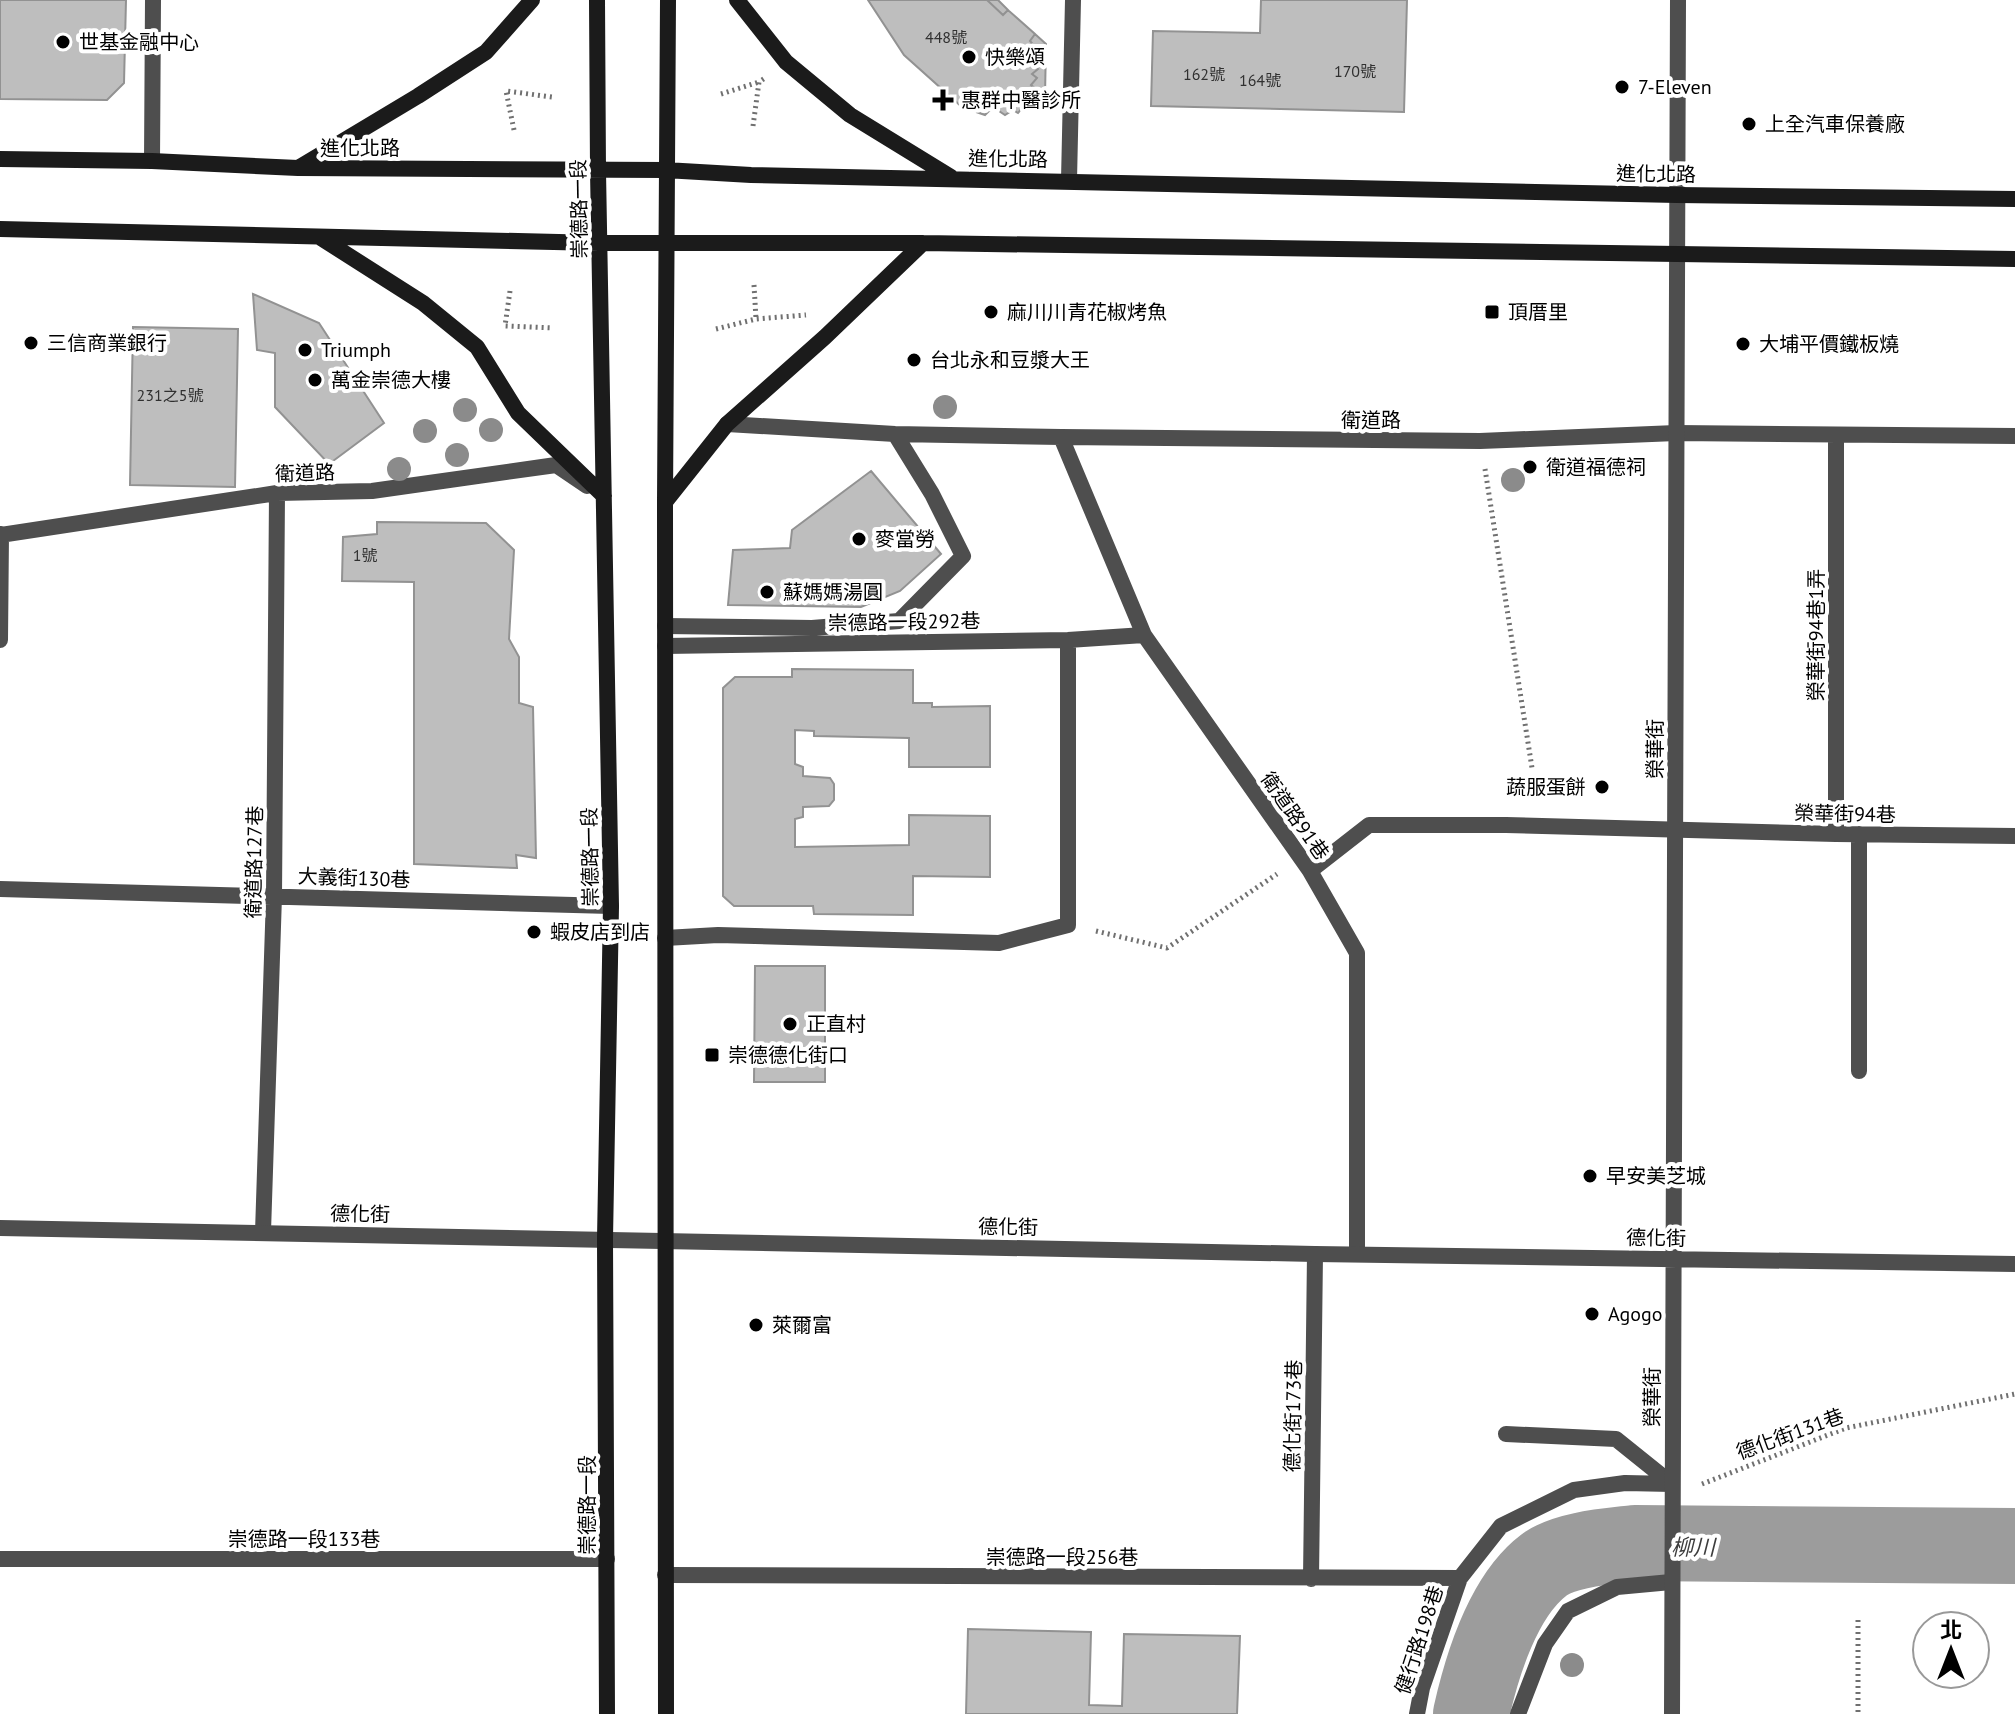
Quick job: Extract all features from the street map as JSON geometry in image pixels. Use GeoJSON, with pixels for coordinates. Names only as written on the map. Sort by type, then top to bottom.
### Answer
{"type":"FeatureCollection","features":[{"type":"Feature","properties":{"kind":"main road"},"geometry":{"type":"LineString","coordinates":[[298,168],[486,52],[532,0]]}},
{"type":"Feature","properties":{"kind":"main road","name":"崇德路一段"},"geometry":{"type":"LineString","coordinates":[[597,0],[611,906],[605,1239],[607,1714]]}},
{"type":"Feature","properties":{"kind":"main road"},"geometry":{"type":"LineString","coordinates":[[666,1714],[665,170],[668,0]]}},
{"type":"Feature","properties":{"kind":"main road"},"geometry":{"type":"LineString","coordinates":[[737,0],[786,62],[839,106],[953,178]]}},
{"type":"Feature","properties":{"kind":"main road","name":"進化北路"},"geometry":{"type":"LineString","coordinates":[[0,159],[152,161],[298,168],[665,170],[751,175],[1677,195],[2015,199]]}},
{"type":"Feature","properties":{"kind":"main road"},"geometry":{"type":"LineString","coordinates":[[0,229],[599,243],[923,243],[2015,259]]}},
{"type":"Feature","properties":{"kind":"main road"},"geometry":{"type":"LineString","coordinates":[[320,237],[423,303],[477,347],[518,413],[604,496]]}},
{"type":"Feature","properties":{"kind":"main road"},"geometry":{"type":"LineString","coordinates":[[665,502],[727,424],[837,327],[923,243]]}},
{"type":"Feature","properties":{"kind":"street"},"geometry":{"type":"LineString","coordinates":[[152,161],[153,0]]}},
{"type":"Feature","properties":{"kind":"street"},"geometry":{"type":"LineString","coordinates":[[1069,180],[1073,0]]}},
{"type":"Feature","properties":{"kind":"street","name":"榮華街"},"geometry":{"type":"LineString","coordinates":[[1671,1577],[1678,0]]}},
{"type":"Feature","properties":{"kind":"street","name":"衛道路"},"geometry":{"type":"LineString","coordinates":[[727,424],[895,434],[1480,441],[1676,433],[2015,436]]}},
{"type":"Feature","properties":{"kind":"street"},"geometry":{"type":"LineString","coordinates":[[665,626],[812,628],[899,621],[963,556],[932,494],[895,434]]}},
{"type":"Feature","properties":{"kind":"street","name":"榮華街94巷1弄"},"geometry":{"type":"LineString","coordinates":[[1836,436],[1836,834]]}},
{"type":"Feature","properties":{"kind":"street","name":"衛道路91巷"},"geometry":{"type":"LineString","coordinates":[[1061,437],[1144,635],[1305,864],[1357,953],[1357,1254]]}},
{"type":"Feature","properties":{"kind":"street","name":"衛道路"},"geometry":{"type":"LineString","coordinates":[[0,534],[277,493],[372,491],[556,465],[604,496]]}},
{"type":"Feature","properties":{"kind":"street","name":"衛道路127巷"},"geometry":{"type":"LineString","coordinates":[[263,1232],[274,896],[277,493]]}},
{"type":"Feature","properties":{"kind":"street"},"geometry":{"type":"LineString","coordinates":[[0,534],[0,640]]}},
{"type":"Feature","properties":{"kind":"street","name":"崇德路一段292巷"},"geometry":{"type":"LineString","coordinates":[[665,646],[1068,640],[1144,635]]}},
{"type":"Feature","properties":{"kind":"street"},"geometry":{"type":"LineString","coordinates":[[665,938],[718,935],[999,943],[1068,925],[1068,640]]}},
{"type":"Feature","properties":{"kind":"street","name":"榮華街94巷"},"geometry":{"type":"LineString","coordinates":[[1305,864],[1369,825],[2015,836]]}},
{"type":"Feature","properties":{"kind":"street"},"geometry":{"type":"LineString","coordinates":[[1859,834],[1859,1071]]}},
{"type":"Feature","properties":{"kind":"street","name":"大義街130巷"},"geometry":{"type":"LineString","coordinates":[[0,889],[611,906]]}},
{"type":"Feature","properties":{"kind":"street","name":"德化街"},"geometry":{"type":"LineString","coordinates":[[0,1228],[1315,1254],[2015,1264]]}},
{"type":"Feature","properties":{"kind":"street","name":"德化街173巷"},"geometry":{"type":"LineString","coordinates":[[1311,1579],[1315,1254]]}},
{"type":"Feature","properties":{"kind":"street"},"geometry":{"type":"LineString","coordinates":[[1506,1434],[1616,1439],[1672,1491]]}},
{"type":"Feature","properties":{"kind":"street","name":"健行路198巷"},"geometry":{"type":"LineString","coordinates":[[1417,1714],[1422,1688],[1460,1578],[1501,1526],[1574,1490],[1625,1483],[1672,1491]]}},
{"type":"Feature","properties":{"kind":"street","name":"崇德路一段133巷"},"geometry":{"type":"LineString","coordinates":[[0,1559],[607,1559]]}},
{"type":"Feature","properties":{"kind":"street","name":"崇德路一段256巷"},"geometry":{"type":"LineString","coordinates":[[665,1575],[1460,1578]]}},
{"type":"Feature","properties":{"kind":"street"},"geometry":{"type":"LineString","coordinates":[[1518,1714],[1545,1644],[1568,1611],[1617,1587],[1671,1577],[1672,1714]]}},
{"type":"Feature","properties":{"kind":"path"},"geometry":{"type":"LineString","coordinates":[[721,94],[769,76]]}},
{"type":"Feature","properties":{"kind":"path"},"geometry":{"type":"LineString","coordinates":[[753,126],[759,82]]}},
{"type":"Feature","properties":{"kind":"path"},"geometry":{"type":"LineString","coordinates":[[514,130],[506,91],[552,97]]}},
{"type":"Feature","properties":{"kind":"path"},"geometry":{"type":"LineString","coordinates":[[754,285],[756,319]]}},
{"type":"Feature","properties":{"kind":"path"},"geometry":{"type":"LineString","coordinates":[[510,291],[505,326],[553,328]]}},
{"type":"Feature","properties":{"kind":"path"},"geometry":{"type":"LineString","coordinates":[[716,329],[756,319],[806,315]]}},
{"type":"Feature","properties":{"kind":"path"},"geometry":{"type":"LineString","coordinates":[[1480,441],[1532,768]]}},
{"type":"Feature","properties":{"kind":"path"},"geometry":{"type":"LineString","coordinates":[[1068,925],[1167,948],[1305,864]]}},
{"type":"Feature","properties":{"kind":"path","name":"德化街131巷"},"geometry":{"type":"LineString","coordinates":[[1672,1491],[1694,1487],[1846,1428],[2015,1394]]}},
{"type":"Feature","properties":{"kind":"path"},"geometry":{"type":"LineString","coordinates":[[1858,1620],[1858,1714]]}},
{"type":"Feature","properties":{"kind":"building","name":"世基金融中心"},"geometry":{"type":"Polygon","coordinates":[[[0,0],[126,0],[124,83],[107,100],[0,99],[0,0]]]}},
{"type":"Feature","properties":{"kind":"building","name":"快樂頌"},"geometry":{"type":"Polygon","coordinates":[[[868,0],[987,0],[1003,15],[1008,10],[1035,34],[1030,41],[1037,49],[1027,60],[1038,69],[1032,74],[1037,78],[1031,85],[1037,91],[1018,113],[1013,110],[1005,115],[993,107],[985,115],[962,107],[904,55],[868,0]]]}},
{"type":"Feature","properties":{"kind":"building"},"geometry":{"type":"Polygon","coordinates":[[[987,0],[998,0],[1008,10],[1003,15],[987,0]]]}},
{"type":"Feature","properties":{"kind":"building"},"geometry":{"type":"Polygon","coordinates":[[[1261,0],[1407,0],[1404,112],[1151,106],[1153,31],[1260,33],[1261,0]]]}},
{"type":"Feature","properties":{"kind":"building"},"geometry":{"type":"Polygon","coordinates":[[[1035,34],[1046,44],[1045,96],[1031,85],[1037,78],[1032,74],[1038,69],[1027,60],[1037,49],[1030,41],[1035,34]]]}},
{"type":"Feature","properties":{"kind":"building","name":"萬金崇德大樓"},"geometry":{"type":"Polygon","coordinates":[[[253,294],[319,323],[384,423],[329,464],[275,407],[275,353],[257,350],[253,294]]]}},
{"type":"Feature","properties":{"kind":"building"},"geometry":{"type":"Polygon","coordinates":[[[133,327],[238,329],[235,487],[130,485],[133,327]]]}},
{"type":"Feature","properties":{"kind":"building","name":"麥當勞"},"geometry":{"type":"Polygon","coordinates":[[[871,471],[941,554],[900,591],[861,607],[728,605],[733,550],[790,548],[792,530],[871,471]]]}},
{"type":"Feature","properties":{"kind":"building"},"geometry":{"type":"Polygon","coordinates":[[[377,522],[486,523],[514,550],[509,639],[519,657],[519,703],[533,707],[536,858],[516,855],[517,868],[414,864],[414,582],[342,581],[343,537],[377,534],[377,522]]]}},
{"type":"Feature","properties":{"kind":"building"},"geometry":{"type":"Polygon","coordinates":[[[792,669],[913,670],[913,703],[932,703],[932,707],[990,706],[990,767],[909,767],[909,738],[814,736],[814,731],[795,730],[795,764],[803,767],[803,776],[830,778],[834,784],[834,800],[829,806],[803,807],[803,817],[795,819],[795,847],[909,845],[909,815],[990,816],[990,877],[913,876],[913,915],[814,914],[813,906],[734,906],[723,896],[723,688],[735,677],[792,677],[792,669]]]}},
{"type":"Feature","properties":{"kind":"building","name":"正直村"},"geometry":{"type":"Polygon","coordinates":[[[755,966],[825,966],[825,1082],[754,1082],[755,966]]]}},
{"type":"Feature","properties":{"kind":"building"},"geometry":{"type":"Polygon","coordinates":[[[968,1629],[1091,1632],[1089,1705],[1122,1706],[1124,1634],[1240,1636],[1237,1714],[966,1714],[968,1629]]]}},
{"type":"Feature","properties":{"kind":"waterway","name":"柳川"},"geometry":{"type":"LineString","coordinates":[[1471,1714],[1488,1653],[1517,1594],[1544,1565],[1564,1555],[1635,1543],[2015,1546]]}},
{"type":"Feature","properties":{"kind":"place","name":"世基金融中心"},"geometry":{"type":"Point","coordinates":[63,42]}},
{"type":"Feature","properties":{"kind":"place","name":"快樂頌"},"geometry":{"type":"Point","coordinates":[969,57]}},
{"type":"Feature","properties":{"kind":"place","name":"7-Eleven"},"geometry":{"type":"Point","coordinates":[1622,87]}},
{"type":"Feature","properties":{"kind":"place","name":"惠群中醫診所"},"geometry":{"type":"Point","coordinates":[943,100]}},
{"type":"Feature","properties":{"kind":"place","name":"上全汽車保養廠"},"geometry":{"type":"Point","coordinates":[1749,124]}},
{"type":"Feature","properties":{"kind":"place","name":"麻川川青花椒烤魚"},"geometry":{"type":"Point","coordinates":[991,312]}},
{"type":"Feature","properties":{"kind":"place","name":"頂厝里"},"geometry":{"type":"Point","coordinates":[1492,312]}},
{"type":"Feature","properties":{"kind":"place","name":"三信商業銀行"},"geometry":{"type":"Point","coordinates":[31,343]}},
{"type":"Feature","properties":{"kind":"place","name":"大埔平價鐵板燒"},"geometry":{"type":"Point","coordinates":[1743,344]}},
{"type":"Feature","properties":{"kind":"place","name":"Triumph"},"geometry":{"type":"Point","coordinates":[305,350]}},
{"type":"Feature","properties":{"kind":"place","name":"台北永和豆漿大王"},"geometry":{"type":"Point","coordinates":[914,360]}},
{"type":"Feature","properties":{"kind":"place","name":"萬金崇德大樓"},"geometry":{"type":"Point","coordinates":[315,380]}},
{"type":"Feature","properties":{"kind":"place","name":"衛道福德祠"},"geometry":{"type":"Point","coordinates":[1530,467]}},
{"type":"Feature","properties":{"kind":"place","name":"麥當勞"},"geometry":{"type":"Point","coordinates":[859,539]}},
{"type":"Feature","properties":{"kind":"place","name":"蘇媽媽湯圓"},"geometry":{"type":"Point","coordinates":[767,592]}},
{"type":"Feature","properties":{"kind":"place","name":"蔬服蛋餅"},"geometry":{"type":"Point","coordinates":[1602,787]}},
{"type":"Feature","properties":{"kind":"place","name":"蝦皮店到店"},"geometry":{"type":"Point","coordinates":[534,932]}},
{"type":"Feature","properties":{"kind":"place","name":"正直村"},"geometry":{"type":"Point","coordinates":[790,1024]}},
{"type":"Feature","properties":{"kind":"place","name":"崇德德化街口"},"geometry":{"type":"Point","coordinates":[712,1055]}},
{"type":"Feature","properties":{"kind":"place","name":"早安美芝城"},"geometry":{"type":"Point","coordinates":[1590,1176]}},
{"type":"Feature","properties":{"kind":"place","name":"Agogo"},"geometry":{"type":"Point","coordinates":[1592,1314]}},
{"type":"Feature","properties":{"kind":"place","name":"萊爾富"},"geometry":{"type":"Point","coordinates":[756,1325]}}]}
